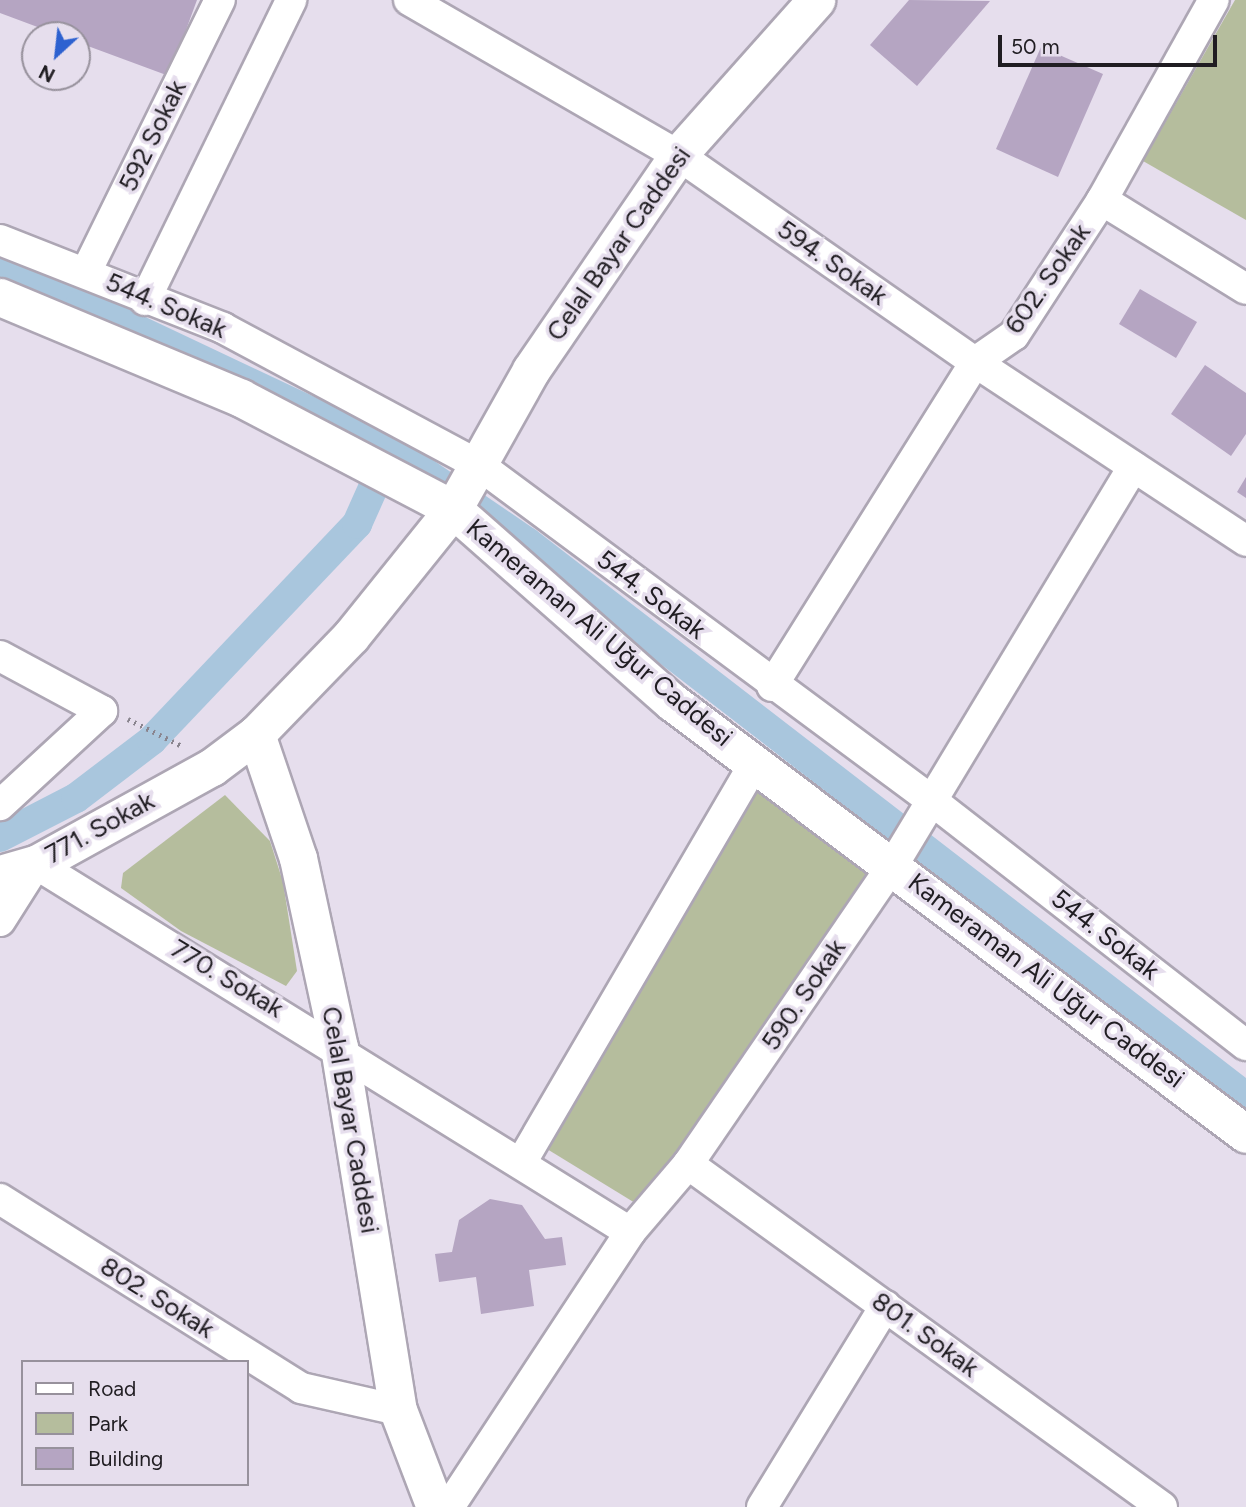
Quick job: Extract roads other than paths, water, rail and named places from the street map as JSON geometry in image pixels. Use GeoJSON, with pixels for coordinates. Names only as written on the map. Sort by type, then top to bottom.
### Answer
{"type":"FeatureCollection","features":[{"type":"Feature","properties":{"kind":"street","name":"592 Sokak"},"geometry":{"type":"LineString","coordinates":[[86,272],[220,0]]}},
{"type":"Feature","properties":{"kind":"street"},"geometry":{"type":"LineString","coordinates":[[145,300],[291,0]]}},
{"type":"Feature","properties":{"kind":"street","name":"594. Sokak"},"geometry":{"type":"LineString","coordinates":[[409,0],[678,155],[975,362],[1246,541]]}},
{"type":"Feature","properties":{"kind":"street","name":"Celal Bayar Caddesi"},"geometry":{"type":"LineString","coordinates":[[435,1507],[398,1410],[339,1046],[298,858],[256,734],[351,636],[453,509],[531,370],[678,155],[816,0]]}},
{"type":"Feature","properties":{"kind":"street","name":"602. Sokak"},"geometry":{"type":"LineString","coordinates":[[772,686],[975,362],[1014,335],[1102,200],[1214,0]]}},
{"type":"Feature","properties":{"kind":"street"},"geometry":{"type":"LineString","coordinates":[[1102,200],[1246,289]]}},
{"type":"Feature","properties":{"kind":"street","name":"544. Sokak"},"geometry":{"type":"LineString","coordinates":[[0,240],[86,272],[145,300],[223,328],[479,465],[772,686],[932,800],[1246,1045]]}},
{"type":"Feature","properties":{"kind":"street","name":"Kameraman Ali Uğur Caddesi"},"geometry":{"type":"LineString","coordinates":[[0,297],[325,438],[453,509],[672,702],[893,865],[1246,1134]]}},
{"type":"Feature","properties":{"kind":"street","name":"590. Sokak"},"geometry":{"type":"LineString","coordinates":[[449,1507],[630,1232],[688,1164],[893,865],[1133,467]]}},
{"type":"Feature","properties":{"kind":"street"},"geometry":{"type":"LineString","coordinates":[[0,656],[102,711],[0,805]]}},
{"type":"Feature","properties":{"kind":"street","name":"771. Sokak"},"geometry":{"type":"LineString","coordinates":[[0,874],[36,864],[191,761],[256,734]]}},
{"type":"Feature","properties":{"kind":"street"},"geometry":{"type":"LineString","coordinates":[[521,1163],[755,763]]}},
{"type":"Feature","properties":{"kind":"street"},"geometry":{"type":"LineString","coordinates":[[0,921],[36,864]]}},
{"type":"Feature","properties":{"kind":"street","name":"770. Sokak"},"geometry":{"type":"LineString","coordinates":[[36,864],[339,1046],[630,1232]]}},
{"type":"Feature","properties":{"kind":"street","name":"801. Sokak"},"geometry":{"type":"LineString","coordinates":[[688,1164],[1162,1507]]}},
{"type":"Feature","properties":{"kind":"street","name":"802. Sokak"},"geometry":{"type":"LineString","coordinates":[[0,1199],[301,1388],[398,1410]]}},
{"type":"Feature","properties":{"kind":"street"},"geometry":{"type":"LineString","coordinates":[[762,1507],[885,1306]]}},
{"type":"Feature","properties":{"kind":"waterway"},"geometry":{"type":"LineString","coordinates":[[0,272],[81,303],[390,449],[527,542],[1246,1097]]}},
{"type":"Feature","properties":{"kind":"waterway"},"geometry":{"type":"LineString","coordinates":[[0,837],[76,798],[152,740],[357,524],[390,450]]}}]}
